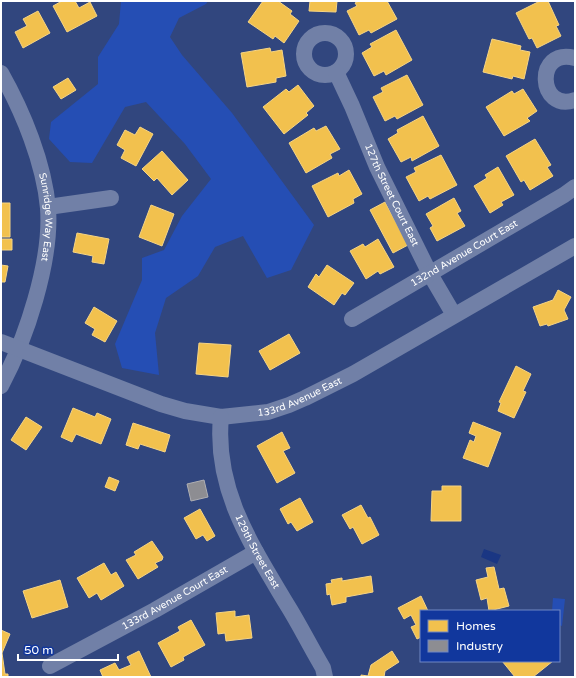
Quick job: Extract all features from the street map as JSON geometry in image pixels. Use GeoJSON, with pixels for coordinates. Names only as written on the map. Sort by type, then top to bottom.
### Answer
{"type":"FeatureCollection","features":[{"type":"Feature","properties":{"kind":"street"},"geometry":{"type":"LineString","coordinates":[[575,58],[560,58],[548,67],[545,74],[545,81],[551,95],[564,101],[575,100]]}},
{"type":"Feature","properties":{"kind":"street","name":"127th Street Court East"},"geometry":{"type":"LineString","coordinates":[[336,72],[352,106],[377,167],[430,274],[454,315]]}},
{"type":"Feature","properties":{"kind":"street","name":"Sunridge Way East"},"geometry":{"type":"LineString","coordinates":[[1,73],[20,110],[33,145],[42,174],[48,207],[47,234],[40,284],[19,349],[1,386]]}},
{"type":"Feature","properties":{"kind":"street","name":"132nd Avenue Court East"},"geometry":{"type":"LineString","coordinates":[[352,319],[564,195],[575,187]]}},
{"type":"Feature","properties":{"kind":"street"},"geometry":{"type":"LineString","coordinates":[[48,207],[111,198]]}},
{"type":"Feature","properties":{"kind":"street","name":"133rd Avenue East"},"geometry":{"type":"LineString","coordinates":[[1,342],[161,404],[221,417],[268,412],[305,398],[353,374],[575,246]]}},
{"type":"Feature","properties":{"kind":"street","name":"129th Street East"},"geometry":{"type":"LineString","coordinates":[[221,417],[221,454],[226,480],[236,512],[256,552],[319,661],[325,677]]}},
{"type":"Feature","properties":{"kind":"street","name":"133rd Avenue Court East"},"geometry":{"type":"LineString","coordinates":[[50,666],[155,610],[256,552]]}},
{"type":"Feature","properties":{"kind":"shaded area"},"geometry":{"type":"Polygon","coordinates":[[[121,1],[208,1],[206,4],[179,18],[170,37],[182,55],[232,113],[314,225],[291,270],[267,278],[243,236],[215,247],[198,276],[166,298],[155,333],[159,375],[122,368],[115,344],[142,280],[142,258],[164,250],[182,216],[211,179],[185,144],[146,102],[125,107],[92,163],[70,162],[49,139],[51,122],[98,84],[98,57],[119,24],[121,1]]]}},
{"type":"Feature","properties":{"kind":"shaded area"},"geometry":{"type":"Polygon","coordinates":[[[484,549],[501,555],[497,564],[481,557],[484,549]]]}},
{"type":"Feature","properties":{"kind":"shaded area"},"geometry":{"type":"Polygon","coordinates":[[[553,598],[565,599],[562,626],[560,625],[560,610],[552,610],[553,598]]]}},
{"type":"Feature","properties":{"kind":"building: Homes"},"geometry":{"type":"Polygon","coordinates":[[[62,1],[75,1],[79,8],[90,2],[97,16],[67,32],[53,6],[62,1]]]}},
{"type":"Feature","properties":{"kind":"building: Homes"},"geometry":{"type":"Polygon","coordinates":[[[263,1],[278,1],[292,11],[290,14],[299,21],[284,43],[275,36],[273,39],[248,22],[263,1]]]}},
{"type":"Feature","properties":{"kind":"building: Homes"},"geometry":{"type":"Polygon","coordinates":[[[310,1],[337,1],[336,12],[309,11],[310,1]]]}},
{"type":"Feature","properties":{"kind":"building: Homes"},"geometry":{"type":"Polygon","coordinates":[[[359,1],[387,1],[397,19],[371,33],[369,30],[359,35],[347,11],[357,6],[355,3],[359,1]]]}},
{"type":"Feature","properties":{"kind":"building: Homes"},"geometry":{"type":"Polygon","coordinates":[[[540,1],[548,1],[559,25],[556,26],[561,36],[537,48],[532,38],[529,39],[516,13],[540,1]]]}},
{"type":"Feature","properties":{"kind":"building: Homes"},"geometry":{"type":"Polygon","coordinates":[[[38,11],[50,33],[23,48],[15,32],[27,26],[23,19],[38,11]]]}},
{"type":"Feature","properties":{"kind":"building: Homes"},"geometry":{"type":"Polygon","coordinates":[[[396,30],[412,60],[386,75],[384,71],[374,76],[362,53],[372,47],[370,44],[396,30]]]}},
{"type":"Feature","properties":{"kind":"building: Homes"},"geometry":{"type":"Polygon","coordinates":[[[492,39],[521,46],[520,50],[530,52],[524,79],[513,76],[512,79],[483,72],[492,39]]]}},
{"type":"Feature","properties":{"kind":"building: Homes"},"geometry":{"type":"Polygon","coordinates":[[[270,48],[271,52],[282,50],[286,76],[276,78],[276,82],[247,87],[241,53],[270,48]]]}},
{"type":"Feature","properties":{"kind":"building: Homes"},"geometry":{"type":"Polygon","coordinates":[[[407,75],[423,105],[397,119],[395,116],[385,121],[373,97],[383,92],[381,88],[407,75]]]}},
{"type":"Feature","properties":{"kind":"building: Homes"},"geometry":{"type":"Polygon","coordinates":[[[68,78],[76,90],[61,99],[53,87],[68,78]]]}},
{"type":"Feature","properties":{"kind":"building: Homes"},"geometry":{"type":"Polygon","coordinates":[[[298,85],[314,106],[306,113],[308,115],[284,134],[263,107],[286,89],[289,92],[298,85]]]}},
{"type":"Feature","properties":{"kind":"building: Homes"},"geometry":{"type":"Polygon","coordinates":[[[523,89],[537,111],[527,118],[530,121],[504,136],[486,107],[512,91],[514,94],[523,89]]]}},
{"type":"Feature","properties":{"kind":"building: Homes"},"geometry":{"type":"Polygon","coordinates":[[[423,116],[439,146],[412,161],[411,157],[401,162],[388,139],[398,133],[397,130],[423,116]]]}},
{"type":"Feature","properties":{"kind":"building: Homes"},"geometry":{"type":"Polygon","coordinates":[[[326,126],[340,149],[330,154],[332,158],[306,173],[289,143],[314,128],[316,131],[326,126]]]}},
{"type":"Feature","properties":{"kind":"building: Homes"},"geometry":{"type":"Polygon","coordinates":[[[140,127],[153,134],[136,166],[121,158],[125,150],[117,145],[125,130],[135,135],[140,127]]]}},
{"type":"Feature","properties":{"kind":"building: Homes"},"geometry":{"type":"Polygon","coordinates":[[[535,139],[551,165],[547,167],[553,176],[530,190],[524,180],[521,182],[506,156],[535,139]]]}},
{"type":"Feature","properties":{"kind":"building: Homes"},"geometry":{"type":"Polygon","coordinates":[[[162,151],[188,180],[172,195],[157,178],[154,181],[142,169],[162,151]]]}},
{"type":"Feature","properties":{"kind":"building: Homes"},"geometry":{"type":"Polygon","coordinates":[[[441,155],[457,185],[430,199],[428,196],[419,201],[406,177],[416,172],[414,168],[441,155]]]}},
{"type":"Feature","properties":{"kind":"building: Homes"},"geometry":{"type":"Polygon","coordinates":[[[498,167],[514,195],[501,202],[503,205],[490,213],[474,186],[487,178],[485,175],[498,167]]]}},
{"type":"Feature","properties":{"kind":"building: Homes"},"geometry":{"type":"Polygon","coordinates":[[[349,170],[362,194],[353,199],[354,203],[328,217],[312,186],[338,173],[339,176],[349,170]]]}},
{"type":"Feature","properties":{"kind":"building: Homes"},"geometry":{"type":"Polygon","coordinates":[[[454,198],[461,211],[457,213],[465,226],[437,241],[430,228],[433,226],[426,214],[454,198]]]}},
{"type":"Feature","properties":{"kind":"building: Homes"},"geometry":{"type":"Polygon","coordinates":[[[385,202],[408,245],[393,253],[370,210],[385,202]]]}},
{"type":"Feature","properties":{"kind":"building: Homes"},"geometry":{"type":"Polygon","coordinates":[[[1,203],[10,203],[10,237],[1,237],[1,203]]]}},
{"type":"Feature","properties":{"kind":"building: Homes"},"geometry":{"type":"Polygon","coordinates":[[[151,205],[174,214],[162,246],[139,237],[151,205]]]}},
{"type":"Feature","properties":{"kind":"building: Homes"},"geometry":{"type":"Polygon","coordinates":[[[77,233],[109,239],[104,264],[92,262],[93,256],[73,252],[77,233]]]}},
{"type":"Feature","properties":{"kind":"building: Homes"},"geometry":{"type":"Polygon","coordinates":[[[1,239],[12,239],[12,250],[1,250],[1,239]]]}},
{"type":"Feature","properties":{"kind":"building: Homes"},"geometry":{"type":"Polygon","coordinates":[[[378,239],[394,267],[380,274],[378,271],[366,279],[350,251],[363,244],[365,247],[378,239]]]}},
{"type":"Feature","properties":{"kind":"building: Homes"},"geometry":{"type":"Polygon","coordinates":[[[1,265],[8,266],[5,282],[1,282],[1,265]]]}},
{"type":"Feature","properties":{"kind":"building: Homes"},"geometry":{"type":"Polygon","coordinates":[[[327,265],[354,283],[345,295],[342,293],[334,305],[308,287],[316,274],[319,277],[327,265]]]}},
{"type":"Feature","properties":{"kind":"building: Homes"},"geometry":{"type":"Polygon","coordinates":[[[558,290],[571,297],[564,310],[568,319],[548,326],[547,324],[540,326],[533,307],[553,300],[558,290]]]}},
{"type":"Feature","properties":{"kind":"building: Homes"},"geometry":{"type":"Polygon","coordinates":[[[94,307],[117,321],[105,342],[92,335],[95,329],[85,323],[94,307]]]}},
{"type":"Feature","properties":{"kind":"building: Homes"},"geometry":{"type":"Polygon","coordinates":[[[289,334],[300,353],[270,370],[259,351],[289,334]]]}},
{"type":"Feature","properties":{"kind":"building: Homes"},"geometry":{"type":"Polygon","coordinates":[[[199,343],[231,345],[228,377],[196,374],[199,343]]]}},
{"type":"Feature","properties":{"kind":"building: Homes"},"geometry":{"type":"Polygon","coordinates":[[[516,366],[531,374],[523,391],[526,392],[514,418],[498,411],[501,403],[499,402],[516,366]]]}},
{"type":"Feature","properties":{"kind":"building: Homes"},"geometry":{"type":"Polygon","coordinates":[[[73,408],[95,417],[97,413],[111,419],[101,444],[76,434],[72,442],[61,437],[73,408]]]}},
{"type":"Feature","properties":{"kind":"building: Homes"},"geometry":{"type":"Polygon","coordinates":[[[26,417],[42,427],[26,450],[11,440],[26,417]]]}},
{"type":"Feature","properties":{"kind":"building: Homes"},"geometry":{"type":"Polygon","coordinates":[[[473,422],[501,433],[488,467],[463,458],[470,440],[474,442],[476,436],[469,433],[473,422]]]}},
{"type":"Feature","properties":{"kind":"building: Homes"},"geometry":{"type":"Polygon","coordinates":[[[133,423],[170,435],[165,452],[140,444],[138,449],[126,445],[133,423]]]}},
{"type":"Feature","properties":{"kind":"building: Homes"},"geometry":{"type":"Polygon","coordinates":[[[282,432],[290,448],[283,451],[295,473],[277,483],[257,446],[282,432]]]}},
{"type":"Feature","properties":{"kind":"building: Homes"},"geometry":{"type":"Polygon","coordinates":[[[109,477],[119,481],[115,491],[105,487],[109,477]]]}},
{"type":"Feature","properties":{"kind":"building: Homes"},"geometry":{"type":"Polygon","coordinates":[[[442,486],[461,486],[461,521],[431,521],[432,491],[442,491],[442,486]]]}},
{"type":"Feature","properties":{"kind":"building: Homes"},"geometry":{"type":"Polygon","coordinates":[[[300,498],[313,522],[297,531],[291,522],[288,524],[280,509],[300,498]]]}},
{"type":"Feature","properties":{"kind":"building: Homes"},"geometry":{"type":"Polygon","coordinates":[[[361,505],[368,518],[370,517],[379,535],[362,544],[353,527],[350,529],[342,515],[361,505]]]}},
{"type":"Feature","properties":{"kind":"building: Homes"},"geometry":{"type":"Polygon","coordinates":[[[200,509],[215,536],[207,541],[203,535],[196,539],[184,518],[200,509]]]}},
{"type":"Feature","properties":{"kind":"building: Homes"},"geometry":{"type":"Polygon","coordinates":[[[152,541],[163,557],[162,560],[155,563],[158,567],[138,579],[126,560],[136,555],[134,552],[152,541]]]}},
{"type":"Feature","properties":{"kind":"building: Homes"},"geometry":{"type":"Polygon","coordinates":[[[104,563],[111,575],[116,572],[124,586],[101,600],[97,593],[89,598],[77,578],[104,563]]]}},
{"type":"Feature","properties":{"kind":"building: Homes"},"geometry":{"type":"Polygon","coordinates":[[[494,567],[499,589],[504,588],[509,606],[489,610],[487,598],[481,600],[476,580],[488,577],[486,568],[494,567]]]}},
{"type":"Feature","properties":{"kind":"building: Homes"},"geometry":{"type":"Polygon","coordinates":[[[371,576],[373,592],[346,597],[346,602],[332,605],[330,594],[327,595],[326,584],[332,583],[331,580],[342,578],[342,581],[371,576]]]}},
{"type":"Feature","properties":{"kind":"building: Homes"},"geometry":{"type":"Polygon","coordinates":[[[60,580],[68,607],[32,618],[23,591],[60,580]]]}},
{"type":"Feature","properties":{"kind":"building: Homes"},"geometry":{"type":"Polygon","coordinates":[[[421,596],[428,610],[420,610],[420,638],[417,639],[411,627],[416,625],[411,615],[404,619],[398,608],[421,596]]]}},
{"type":"Feature","properties":{"kind":"building: Homes"},"geometry":{"type":"Polygon","coordinates":[[[235,611],[235,617],[249,615],[252,638],[226,641],[225,633],[218,634],[216,613],[235,611]]]}},
{"type":"Feature","properties":{"kind":"building: Homes"},"geometry":{"type":"Polygon","coordinates":[[[191,620],[205,645],[183,657],[184,660],[171,667],[158,643],[180,631],[178,627],[191,620]]]}},
{"type":"Feature","properties":{"kind":"building: Homes"},"geometry":{"type":"Polygon","coordinates":[[[1,630],[10,634],[2,653],[5,674],[8,674],[8,677],[1,677],[1,630]]]}},
{"type":"Feature","properties":{"kind":"building: Homes"},"geometry":{"type":"Polygon","coordinates":[[[139,651],[151,677],[103,677],[100,670],[115,663],[119,670],[131,665],[127,657],[139,651]]]}},
{"type":"Feature","properties":{"kind":"building: Homes"},"geometry":{"type":"Polygon","coordinates":[[[392,651],[399,662],[385,671],[384,677],[361,677],[361,675],[368,676],[371,665],[392,651]]]}},
{"type":"Feature","properties":{"kind":"building: Homes"},"geometry":{"type":"Polygon","coordinates":[[[503,662],[552,662],[533,677],[515,677],[503,662]]]}},
{"type":"Feature","properties":{"kind":"building: Industry"},"geometry":{"type":"Polygon","coordinates":[[[204,480],[208,497],[191,501],[187,484],[204,480]]]}}]}
